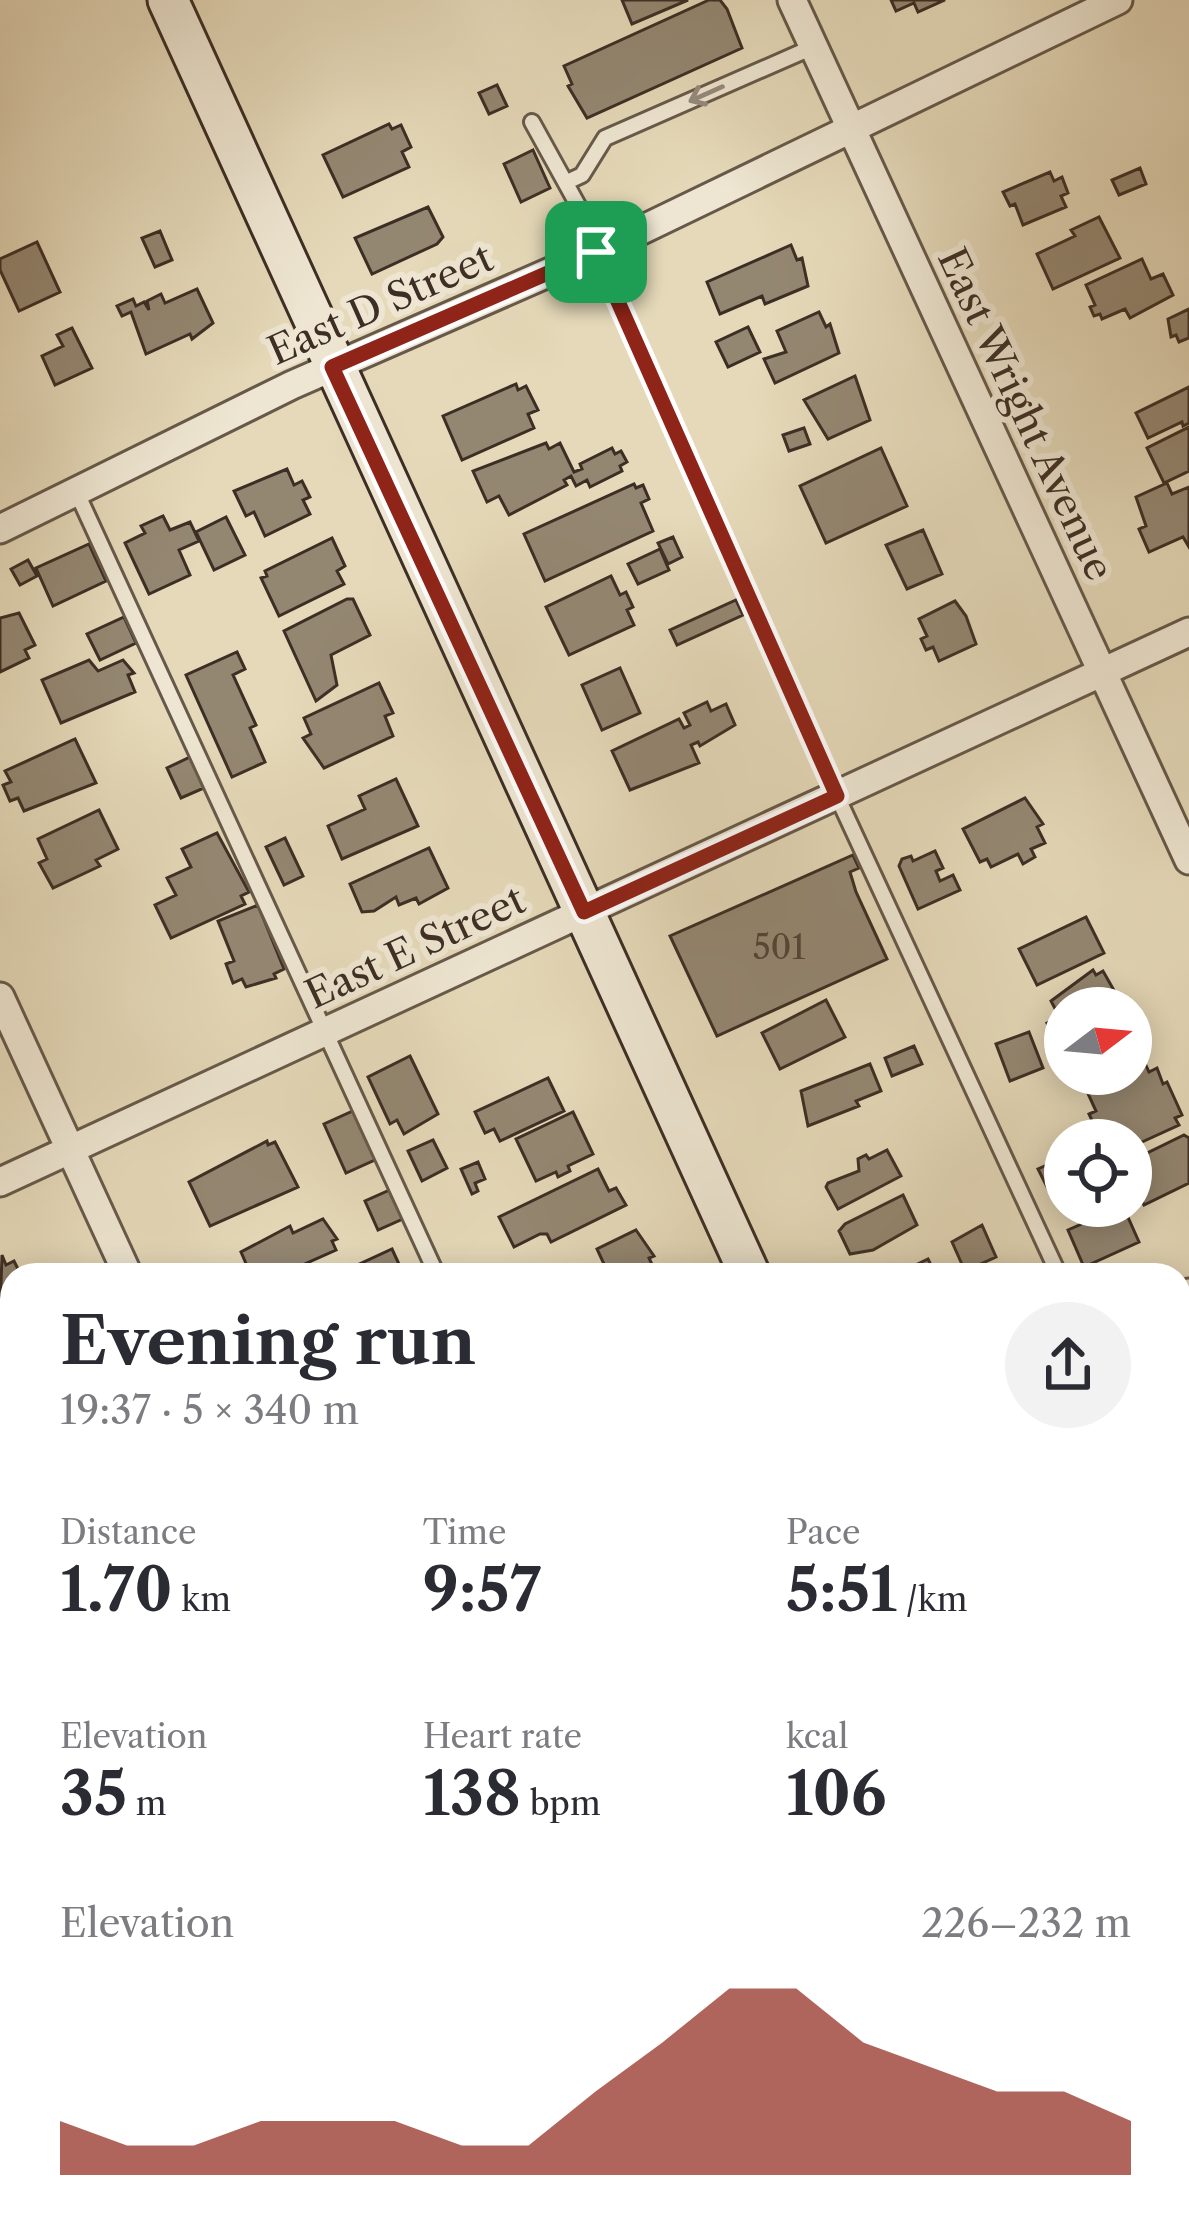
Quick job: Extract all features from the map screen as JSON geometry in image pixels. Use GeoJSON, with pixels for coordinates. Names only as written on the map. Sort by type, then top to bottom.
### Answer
{"type":"FeatureCollection","features":[{"type":"Feature","properties":{"kind":"street"},"geometry":{"type":"LineString","coordinates":[[167,0],[745,1263]]}},
{"type":"Feature","properties":{"kind":"street","name":"East Wright Avenue"},"geometry":{"type":"LineString","coordinates":[[792,0],[1189,860]]}},
{"type":"Feature","properties":{"kind":"street","name":"East D Street"},"geometry":{"type":"LineString","coordinates":[[0,529],[332,367],[596,252],[1109,2]]}},
{"type":"Feature","properties":{"kind":"street","name":"East E Street"},"geometry":{"type":"LineString","coordinates":[[0,1182],[1189,632]]}},
{"type":"Feature","properties":{"kind":"street"},"geometry":{"type":"LineString","coordinates":[[0,997],[122,1263]]}},
{"type":"Feature","properties":{"kind":"lane"},"geometry":{"type":"LineString","coordinates":[[567,182],[583,175],[605,138],[813,47]]}},
{"type":"Feature","properties":{"kind":"lane"},"geometry":{"type":"LineString","coordinates":[[532,122],[567,182],[837,796],[1053,1263]]}},
{"type":"Feature","properties":{"kind":"lane"},"geometry":{"type":"LineString","coordinates":[[77,493],[431,1263]]}},
{"type":"Feature","properties":{"kind":"building"},"geometry":{"type":"Polygon","coordinates":[[[622,0],[688,0],[632,24],[622,0]]]}},
{"type":"Feature","properties":{"kind":"building"},"geometry":{"type":"Polygon","coordinates":[[[709,0],[720,0],[727,9],[742,48],[587,118],[568,86],[572,84],[564,66],[709,0]]]}},
{"type":"Feature","properties":{"kind":"building"},"geometry":{"type":"Polygon","coordinates":[[[891,0],[945,0],[918,12],[914,3],[896,11],[891,0]]]}},
{"type":"Feature","properties":{"kind":"building"},"geometry":{"type":"Polygon","coordinates":[[[497,85],[507,106],[489,114],[479,93],[497,85]]]}},
{"type":"Feature","properties":{"kind":"building"},"geometry":{"type":"Polygon","coordinates":[[[389,124],[392,129],[401,125],[411,147],[402,152],[409,167],[343,197],[323,155],[389,124]]]}},
{"type":"Feature","properties":{"kind":"building"},"geometry":{"type":"Polygon","coordinates":[[[533,150],[550,188],[521,202],[504,164],[533,150]]]}},
{"type":"Feature","properties":{"kind":"building"},"geometry":{"type":"Polygon","coordinates":[[[1140,168],[1146,184],[1119,195],[1112,180],[1140,168]]]}},
{"type":"Feature","properties":{"kind":"building"},"geometry":{"type":"Polygon","coordinates":[[[1050,172],[1054,181],[1062,177],[1068,193],[1061,196],[1066,207],[1023,225],[1015,204],[1010,206],[1003,192],[1050,172]]]}},
{"type":"Feature","properties":{"kind":"building"},"geometry":{"type":"Polygon","coordinates":[[[428,207],[443,237],[372,274],[355,238],[428,207]]]}},
{"type":"Feature","properties":{"kind":"building"},"geometry":{"type":"Polygon","coordinates":[[[1099,217],[1120,258],[1053,289],[1037,254],[1075,236],[1071,230],[1099,217]]]}},
{"type":"Feature","properties":{"kind":"building"},"geometry":{"type":"Polygon","coordinates":[[[160,231],[172,260],[155,267],[142,238],[160,231]]]}},
{"type":"Feature","properties":{"kind":"building"},"geometry":{"type":"Polygon","coordinates":[[[37,242],[60,292],[19,311],[0,270],[0,259],[37,242]]]}},
{"type":"Feature","properties":{"kind":"building"},"geometry":{"type":"Polygon","coordinates":[[[791,245],[797,260],[802,258],[808,286],[765,304],[762,296],[720,314],[707,282],[791,245]]]}},
{"type":"Feature","properties":{"kind":"building"},"geometry":{"type":"Polygon","coordinates":[[[1142,259],[1151,279],[1163,274],[1173,295],[1130,318],[1125,309],[1102,319],[1100,314],[1094,316],[1090,307],[1095,305],[1086,285],[1142,259]]]}},
{"type":"Feature","properties":{"kind":"building"},"geometry":{"type":"Polygon","coordinates":[[[197,289],[213,323],[192,339],[190,334],[146,354],[131,312],[122,316],[117,306],[133,299],[136,306],[144,302],[149,310],[147,301],[161,294],[165,303],[197,289]]]}},
{"type":"Feature","properties":{"kind":"building"},"geometry":{"type":"Polygon","coordinates":[[[1189,309],[1189,338],[1179,342],[1176,335],[1171,337],[1168,319],[1189,309]]]}},
{"type":"Feature","properties":{"kind":"building"},"geometry":{"type":"Polygon","coordinates":[[[819,312],[826,327],[830,324],[839,353],[775,383],[764,359],[786,352],[777,331],[819,312]]]}},
{"type":"Feature","properties":{"kind":"building"},"geometry":{"type":"Polygon","coordinates":[[[748,327],[760,352],[728,367],[716,342],[748,327]]]}},
{"type":"Feature","properties":{"kind":"building"},"geometry":{"type":"Polygon","coordinates":[[[72,328],[92,368],[55,385],[42,356],[63,346],[57,335],[72,328]]]}},
{"type":"Feature","properties":{"kind":"building"},"geometry":{"type":"Polygon","coordinates":[[[855,376],[870,420],[828,439],[804,400],[855,376]]]}},
{"type":"Feature","properties":{"kind":"building"},"geometry":{"type":"Polygon","coordinates":[[[516,384],[518,390],[526,386],[538,410],[528,414],[534,428],[462,460],[443,416],[516,384]]]}},
{"type":"Feature","properties":{"kind":"building"},"geometry":{"type":"Polygon","coordinates":[[[1189,387],[1189,423],[1148,438],[1136,413],[1189,387]]]}},
{"type":"Feature","properties":{"kind":"building"},"geometry":{"type":"Polygon","coordinates":[[[1189,427],[1189,471],[1164,483],[1147,448],[1189,427]]]}},
{"type":"Feature","properties":{"kind":"building"},"geometry":{"type":"Polygon","coordinates":[[[804,428],[810,444],[789,451],[783,435],[804,428]]]}},
{"type":"Feature","properties":{"kind":"building"},"geometry":{"type":"Polygon","coordinates":[[[546,443],[549,449],[560,443],[574,472],[612,448],[615,454],[621,451],[627,462],[620,466],[622,471],[590,487],[587,480],[576,486],[571,476],[564,480],[567,485],[509,515],[499,496],[487,502],[473,471],[546,443]]]}},
{"type":"Feature","properties":{"kind":"building"},"geometry":{"type":"Polygon","coordinates":[[[881,448],[907,506],[826,543],[800,486],[881,448]]]}},
{"type":"Feature","properties":{"kind":"building"},"geometry":{"type":"Polygon","coordinates":[[[287,469],[294,485],[302,481],[310,497],[303,500],[310,514],[265,536],[254,512],[246,516],[234,491],[287,469]]]}},
{"type":"Feature","properties":{"kind":"building"},"geometry":{"type":"Polygon","coordinates":[[[1167,483],[1172,494],[1189,487],[1189,547],[1183,537],[1149,552],[1139,529],[1146,526],[1136,497],[1167,483]]]}},
{"type":"Feature","properties":{"kind":"building"},"geometry":{"type":"Polygon","coordinates":[[[634,484],[636,488],[643,485],[649,499],[641,503],[653,531],[545,581],[524,534],[634,484]]]}},
{"type":"Feature","properties":{"kind":"building"},"geometry":{"type":"Polygon","coordinates":[[[163,516],[170,530],[190,522],[199,541],[179,550],[190,575],[149,594],[125,543],[145,533],[141,526],[163,516]]]}},
{"type":"Feature","properties":{"kind":"building"},"geometry":{"type":"Polygon","coordinates":[[[226,517],[245,555],[214,570],[196,532],[226,517]]]}},
{"type":"Feature","properties":{"kind":"building"},"geometry":{"type":"Polygon","coordinates":[[[923,530],[942,574],[907,589],[886,545],[923,530]]]}},
{"type":"Feature","properties":{"kind":"building"},"geometry":{"type":"Polygon","coordinates":[[[673,537],[682,557],[668,564],[658,543],[673,537]]]}},
{"type":"Feature","properties":{"kind":"building"},"geometry":{"type":"Polygon","coordinates":[[[332,538],[345,566],[337,571],[344,584],[279,616],[261,578],[267,576],[265,571],[332,538]]]}},
{"type":"Feature","properties":{"kind":"building"},"geometry":{"type":"Polygon","coordinates":[[[89,544],[106,581],[53,606],[36,568],[89,544]]]}},
{"type":"Feature","properties":{"kind":"building"},"geometry":{"type":"Polygon","coordinates":[[[660,549],[669,570],[638,584],[628,564],[660,549]]]}},
{"type":"Feature","properties":{"kind":"building"},"geometry":{"type":"Polygon","coordinates":[[[28,560],[37,576],[20,585],[11,569],[28,560]]]}},
{"type":"Feature","properties":{"kind":"building"},"geometry":{"type":"Polygon","coordinates":[[[611,576],[620,595],[626,592],[634,625],[569,655],[546,607],[611,576]]]}},
{"type":"Feature","properties":{"kind":"building"},"geometry":{"type":"Polygon","coordinates":[[[353,599],[370,635],[331,655],[337,685],[316,701],[284,631],[353,599]]]}},
{"type":"Feature","properties":{"kind":"building"},"geometry":{"type":"Polygon","coordinates":[[[736,600],[743,615],[677,645],[670,630],[736,600]]]}},
{"type":"Feature","properties":{"kind":"building"},"geometry":{"type":"Polygon","coordinates":[[[955,601],[976,644],[939,661],[933,647],[926,650],[921,639],[927,636],[919,619],[955,601]]]}},
{"type":"Feature","properties":{"kind":"building"},"geometry":{"type":"Polygon","coordinates":[[[19,613],[35,645],[25,650],[29,658],[0,672],[0,618],[19,613]]]}},
{"type":"Feature","properties":{"kind":"building"},"geometry":{"type":"Polygon","coordinates":[[[124,617],[136,643],[100,660],[87,634],[124,617]]]}},
{"type":"Feature","properties":{"kind":"building"},"geometry":{"type":"Polygon","coordinates":[[[237,652],[245,669],[233,675],[256,725],[250,728],[265,762],[232,777],[186,675],[237,652]]]}},
{"type":"Feature","properties":{"kind":"building"},"geometry":{"type":"Polygon","coordinates":[[[89,660],[98,671],[123,660],[134,673],[128,675],[135,692],[61,723],[42,680],[89,660]]]}},
{"type":"Feature","properties":{"kind":"building"},"geometry":{"type":"Polygon","coordinates":[[[620,668],[640,713],[602,730],[582,685],[620,668]]]}},
{"type":"Feature","properties":{"kind":"building"},"geometry":{"type":"Polygon","coordinates":[[[379,683],[393,713],[385,716],[393,736],[324,768],[303,738],[311,734],[304,718],[379,683]]]}},
{"type":"Feature","properties":{"kind":"building"},"geometry":{"type":"Polygon","coordinates":[[[707,702],[711,711],[726,704],[735,725],[700,746],[698,742],[691,745],[699,763],[630,790],[612,751],[679,719],[684,728],[690,725],[684,713],[707,702]]]}},
{"type":"Feature","properties":{"kind":"building"},"geometry":{"type":"Polygon","coordinates":[[[75,739],[96,783],[24,811],[18,798],[10,801],[3,785],[11,782],[5,771],[75,739]]]}},
{"type":"Feature","properties":{"kind":"building"},"geometry":{"type":"Polygon","coordinates":[[[190,757],[204,788],[181,798],[167,768],[190,757]]]}},
{"type":"Feature","properties":{"kind":"building"},"geometry":{"type":"Polygon","coordinates":[[[396,779],[418,826],[342,859],[328,826],[365,809],[359,796],[396,779]]]}},
{"type":"Feature","properties":{"kind":"building"},"geometry":{"type":"Polygon","coordinates":[[[1025,798],[1043,824],[1037,827],[1045,843],[1031,849],[1035,857],[1023,864],[1018,854],[991,867],[987,859],[980,862],[963,829],[1025,798]]]}},
{"type":"Feature","properties":{"kind":"building"},"geometry":{"type":"Polygon","coordinates":[[[99,810],[118,849],[96,860],[100,866],[53,888],[39,863],[47,859],[38,839],[99,810]]]}},
{"type":"Feature","properties":{"kind":"building"},"geometry":{"type":"Polygon","coordinates":[[[217,833],[249,892],[241,896],[245,904],[171,938],[155,905],[176,895],[167,878],[191,867],[182,849],[217,833]]]}},
{"type":"Feature","properties":{"kind":"building"},"geometry":{"type":"Polygon","coordinates":[[[285,838],[303,876],[284,885],[266,847],[285,838]]]}},
{"type":"Feature","properties":{"kind":"building"},"geometry":{"type":"Polygon","coordinates":[[[429,848],[448,888],[419,904],[416,898],[399,905],[396,897],[374,911],[362,912],[350,884],[429,848]]]}},
{"type":"Feature","properties":{"kind":"building"},"geometry":{"type":"Polygon","coordinates":[[[935,851],[943,868],[936,871],[940,881],[953,875],[960,890],[918,909],[899,866],[902,859],[911,856],[913,861],[935,851]]]}},
{"type":"Feature","properties":{"kind":"building"},"geometry":{"type":"Polygon","coordinates":[[[853,855],[859,868],[850,872],[856,892],[887,959],[717,1036],[670,936],[853,855]]]}},
{"type":"Feature","properties":{"kind":"building"},"geometry":{"type":"Polygon","coordinates":[[[258,905],[284,969],[274,974],[276,978],[246,987],[242,979],[233,983],[226,964],[234,961],[218,921],[258,905]]]}},
{"type":"Feature","properties":{"kind":"building"},"geometry":{"type":"Polygon","coordinates":[[[1086,917],[1104,953],[1037,985],[1019,949],[1086,917]]]}},
{"type":"Feature","properties":{"kind":"building"},"geometry":{"type":"Polygon","coordinates":[[[1093,970],[1096,975],[1103,971],[1112,987],[1070,987],[1093,970]]]}},
{"type":"Feature","properties":{"kind":"building"},"geometry":{"type":"Polygon","coordinates":[[[826,1000],[845,1037],[780,1069],[762,1033],[826,1000]]]}},
{"type":"Feature","properties":{"kind":"building"},"geometry":{"type":"Polygon","coordinates":[[[1029,1032],[1043,1068],[1010,1081],[996,1044],[1029,1032]]]}},
{"type":"Feature","properties":{"kind":"building"},"geometry":{"type":"Polygon","coordinates":[[[914,1046],[922,1064],[892,1076],[885,1058],[914,1046]]]}},
{"type":"Feature","properties":{"kind":"building"},"geometry":{"type":"Polygon","coordinates":[[[410,1056],[438,1114],[404,1134],[397,1120],[390,1124],[368,1077],[410,1056]]]}},
{"type":"Feature","properties":{"kind":"building"},"geometry":{"type":"Polygon","coordinates":[[[870,1064],[881,1091],[856,1101],[859,1106],[808,1126],[801,1091],[870,1064]]]}},
{"type":"Feature","properties":{"kind":"building"},"geometry":{"type":"Polygon","coordinates":[[[1157,1068],[1182,1115],[1175,1118],[1179,1125],[1152,1137],[1152,1119],[1091,1119],[1089,1114],[1096,1111],[1089,1095],[1152,1095],[1152,1070],[1157,1068]]]}},
{"type":"Feature","properties":{"kind":"building"},"geometry":{"type":"Polygon","coordinates":[[[548,1078],[564,1111],[500,1141],[494,1129],[485,1133],[475,1112],[548,1078]]]}},
{"type":"Feature","properties":{"kind":"building"},"geometry":{"type":"Polygon","coordinates":[[[355,1110],[377,1159],[346,1173],[324,1124],[355,1110]]]}},
{"type":"Feature","properties":{"kind":"building"},"geometry":{"type":"Polygon","coordinates":[[[573,1112],[593,1154],[568,1166],[570,1171],[558,1177],[556,1172],[536,1181],[516,1139],[573,1112]]]}},
{"type":"Feature","properties":{"kind":"building"},"geometry":{"type":"Polygon","coordinates":[[[1184,1135],[1189,1138],[1189,1183],[1152,1201],[1152,1151],[1184,1135]]]}},
{"type":"Feature","properties":{"kind":"building"},"geometry":{"type":"Polygon","coordinates":[[[433,1140],[447,1168],[422,1181],[408,1151],[433,1140]]]}},
{"type":"Feature","properties":{"kind":"building"},"geometry":{"type":"Polygon","coordinates":[[[267,1141],[268,1145],[275,1142],[298,1187],[210,1226],[189,1182],[267,1141]]]}},
{"type":"Feature","properties":{"kind":"building"},"geometry":{"type":"Polygon","coordinates":[[[887,1150],[901,1176],[838,1209],[828,1183],[859,1171],[858,1159],[887,1150]]]}},
{"type":"Feature","properties":{"kind":"building"},"geometry":{"type":"Polygon","coordinates":[[[478,1162],[485,1179],[475,1183],[478,1191],[472,1194],[461,1169],[478,1162]]]}},
{"type":"Feature","properties":{"kind":"building"},"geometry":{"type":"Polygon","coordinates":[[[598,1169],[609,1191],[616,1188],[626,1205],[551,1242],[547,1234],[540,1234],[514,1247],[499,1217],[598,1169]]]}},
{"type":"Feature","properties":{"kind":"building"},"geometry":{"type":"Polygon","coordinates":[[[392,1189],[405,1218],[378,1230],[365,1201],[392,1189]]]}},
{"type":"Feature","properties":{"kind":"building"},"geometry":{"type":"Polygon","coordinates":[[[903,1195],[917,1225],[873,1250],[850,1254],[839,1231],[845,1224],[903,1195]]]}},
{"type":"Feature","properties":{"kind":"building"},"geometry":{"type":"Polygon","coordinates":[[[323,1219],[337,1239],[332,1241],[336,1250],[307,1263],[246,1263],[241,1252],[290,1226],[293,1233],[323,1219]]]}},
{"type":"Feature","properties":{"kind":"building"},"geometry":{"type":"Polygon","coordinates":[[[982,1225],[996,1257],[983,1263],[961,1263],[952,1242],[982,1225]]]}},
{"type":"Feature","properties":{"kind":"building"},"geometry":{"type":"Polygon","coordinates":[[[1132,1227],[1139,1242],[1093,1263],[1082,1263],[1068,1230],[1132,1227]]]}},
{"type":"Feature","properties":{"kind":"building"},"geometry":{"type":"Polygon","coordinates":[[[636,1230],[654,1256],[649,1258],[651,1263],[604,1263],[597,1249],[636,1230]]]}},
{"type":"Feature","properties":{"kind":"building"},"geometry":{"type":"Polygon","coordinates":[[[392,1249],[398,1263],[362,1263],[392,1249]]]}},
{"type":"Feature","properties":{"kind":"route"},"geometry":{"type":"LineString","coordinates":[[596,252],[837,796],[584,912],[332,367],[596,252]]}}]}
